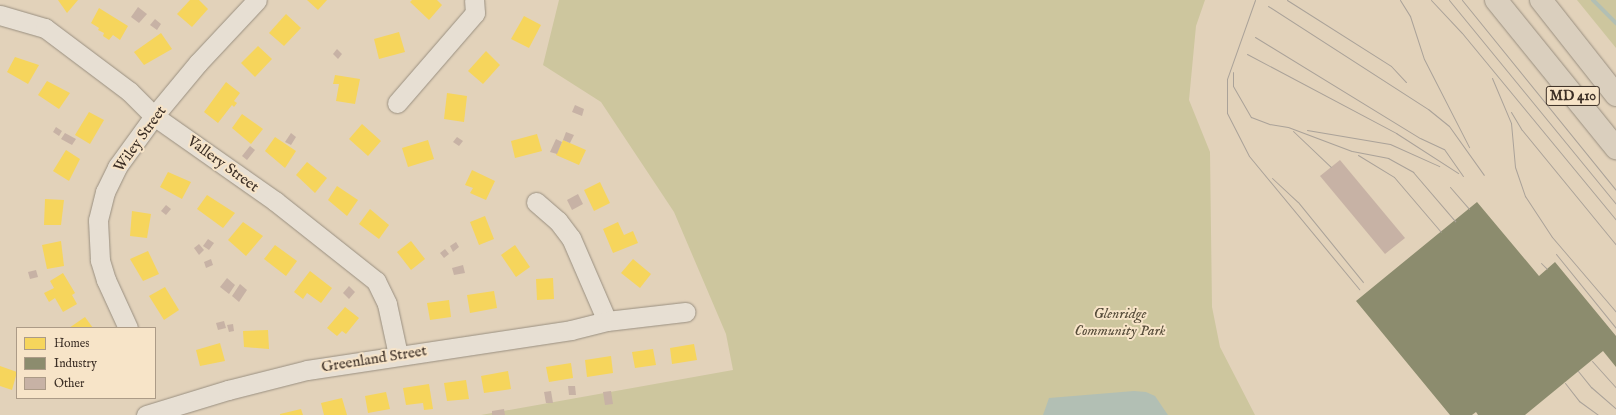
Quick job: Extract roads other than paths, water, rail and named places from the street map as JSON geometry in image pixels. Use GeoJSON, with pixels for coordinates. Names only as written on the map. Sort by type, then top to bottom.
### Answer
{"type":"FeatureCollection","features":[{"type":"Feature","properties":{"kind":"main road","name":"MD 410"},"geometry":{"type":"LineString","coordinates":[[1496,0],[1616,148]]}},
{"type":"Feature","properties":{"kind":"main road","name":"MD 410"},"geometry":{"type":"LineString","coordinates":[[1541,0],[1616,94]]}},
{"type":"Feature","properties":{"kind":"street","name":"Wiley Street"},"geometry":{"type":"LineString","coordinates":[[128,327],[106,280],[100,260],[98,220],[105,192],[117,167],[154,116],[257,0]]}},
{"type":"Feature","properties":{"kind":"street"},"geometry":{"type":"LineString","coordinates":[[397,103],[475,13],[474,0]]}},
{"type":"Feature","properties":{"kind":"street","name":"Vallery Street"},"geometry":{"type":"LineString","coordinates":[[0,15],[45,28],[129,91],[154,116],[275,201],[376,281],[387,304],[398,355]]}},
{"type":"Feature","properties":{"kind":"street"},"geometry":{"type":"LineString","coordinates":[[536,202],[558,221],[571,238],[606,321]]}},
{"type":"Feature","properties":{"kind":"street","name":"Greenland Street"},"geometry":{"type":"LineString","coordinates":[[153,410],[307,370],[571,330],[606,321],[685,312]]}},
{"type":"Feature","properties":{"kind":"waterway"},"geometry":{"type":"LineString","coordinates":[[1593,0],[1616,23]]}},
{"type":"Feature","properties":{"kind":"tram line"},"geometry":{"type":"LineString","coordinates":[[1255,0],[1227,79],[1227,113],[1249,156],[1359,289]]}},
{"type":"Feature","properties":{"kind":"tram line"},"geometry":{"type":"LineString","coordinates":[[1287,0],[1391,66],[1406,82]]}},
{"type":"Feature","properties":{"kind":"tram line"},"geometry":{"type":"LineString","coordinates":[[1400,0],[1410,16],[1424,59],[1469,147]]}},
{"type":"Feature","properties":{"kind":"tram line"},"geometry":{"type":"LineString","coordinates":[[1431,0],[1462,33],[1616,220]]}},
{"type":"Feature","properties":{"kind":"tram line"},"geometry":{"type":"LineString","coordinates":[[1449,0],[1616,204]]}},
{"type":"Feature","properties":{"kind":"tram line"},"geometry":{"type":"LineString","coordinates":[[1462,0],[1616,190]]}},
{"type":"Feature","properties":{"kind":"tram line"},"geometry":{"type":"LineString","coordinates":[[1268,6],[1428,109],[1449,126],[1484,175]]}},
{"type":"Feature","properties":{"kind":"tram line"},"geometry":{"type":"LineString","coordinates":[[1255,37],[1420,138],[1444,149],[1463,176]]}},
{"type":"Feature","properties":{"kind":"tram line"},"geometry":{"type":"LineString","coordinates":[[1247,54],[1396,133],[1458,173]]}},
{"type":"Feature","properties":{"kind":"tram line"},"geometry":{"type":"LineString","coordinates":[[1233,72],[1233,86],[1251,117],[1269,124],[1288,127],[1352,151],[1388,158],[1413,172],[1455,221]]}},
{"type":"Feature","properties":{"kind":"tram line"},"geometry":{"type":"LineString","coordinates":[[1492,78],[1511,123],[1515,167],[1525,196],[1552,237],[1616,312]]}},
{"type":"Feature","properties":{"kind":"tram line"},"geometry":{"type":"LineString","coordinates":[[1511,112],[1522,130],[1616,245]]}},
{"type":"Feature","properties":{"kind":"tram line"},"geometry":{"type":"LineString","coordinates":[[1307,130],[1390,144],[1439,166]]}},
{"type":"Feature","properties":{"kind":"tram line"},"geometry":{"type":"LineString","coordinates":[[1293,131],[1331,167]]}},
{"type":"Feature","properties":{"kind":"tram line"},"geometry":{"type":"LineString","coordinates":[[1358,155],[1394,177],[1441,232]]}},
{"type":"Feature","properties":{"kind":"tram line"},"geometry":{"type":"LineString","coordinates":[[1272,178],[1298,202],[1363,282]]}},
{"type":"Feature","properties":{"kind":"tram line"},"geometry":{"type":"LineString","coordinates":[[1450,187],[1469,209]]}},
{"type":"Feature","properties":{"kind":"tram line"},"geometry":{"type":"LineString","coordinates":[[1556,254],[1616,328]]}},
{"type":"Feature","properties":{"kind":"tram line"},"geometry":{"type":"LineString","coordinates":[[1541,263],[1547,269]]}},
{"type":"Feature","properties":{"kind":"tram line"},"geometry":{"type":"LineString","coordinates":[[1592,361],[1616,388]]}},
{"type":"Feature","properties":{"kind":"tram line"},"geometry":{"type":"LineString","coordinates":[[1578,371],[1591,387],[1616,409]]}},
{"type":"Feature","properties":{"kind":"tram line"},"geometry":{"type":"LineString","coordinates":[[1565,383],[1579,401],[1598,415]]}},
{"type":"Feature","properties":{"kind":"park label","name":"Glenridge Community Park"},"geometry":{"type":"Point","coordinates":[1120,322]}}]}
